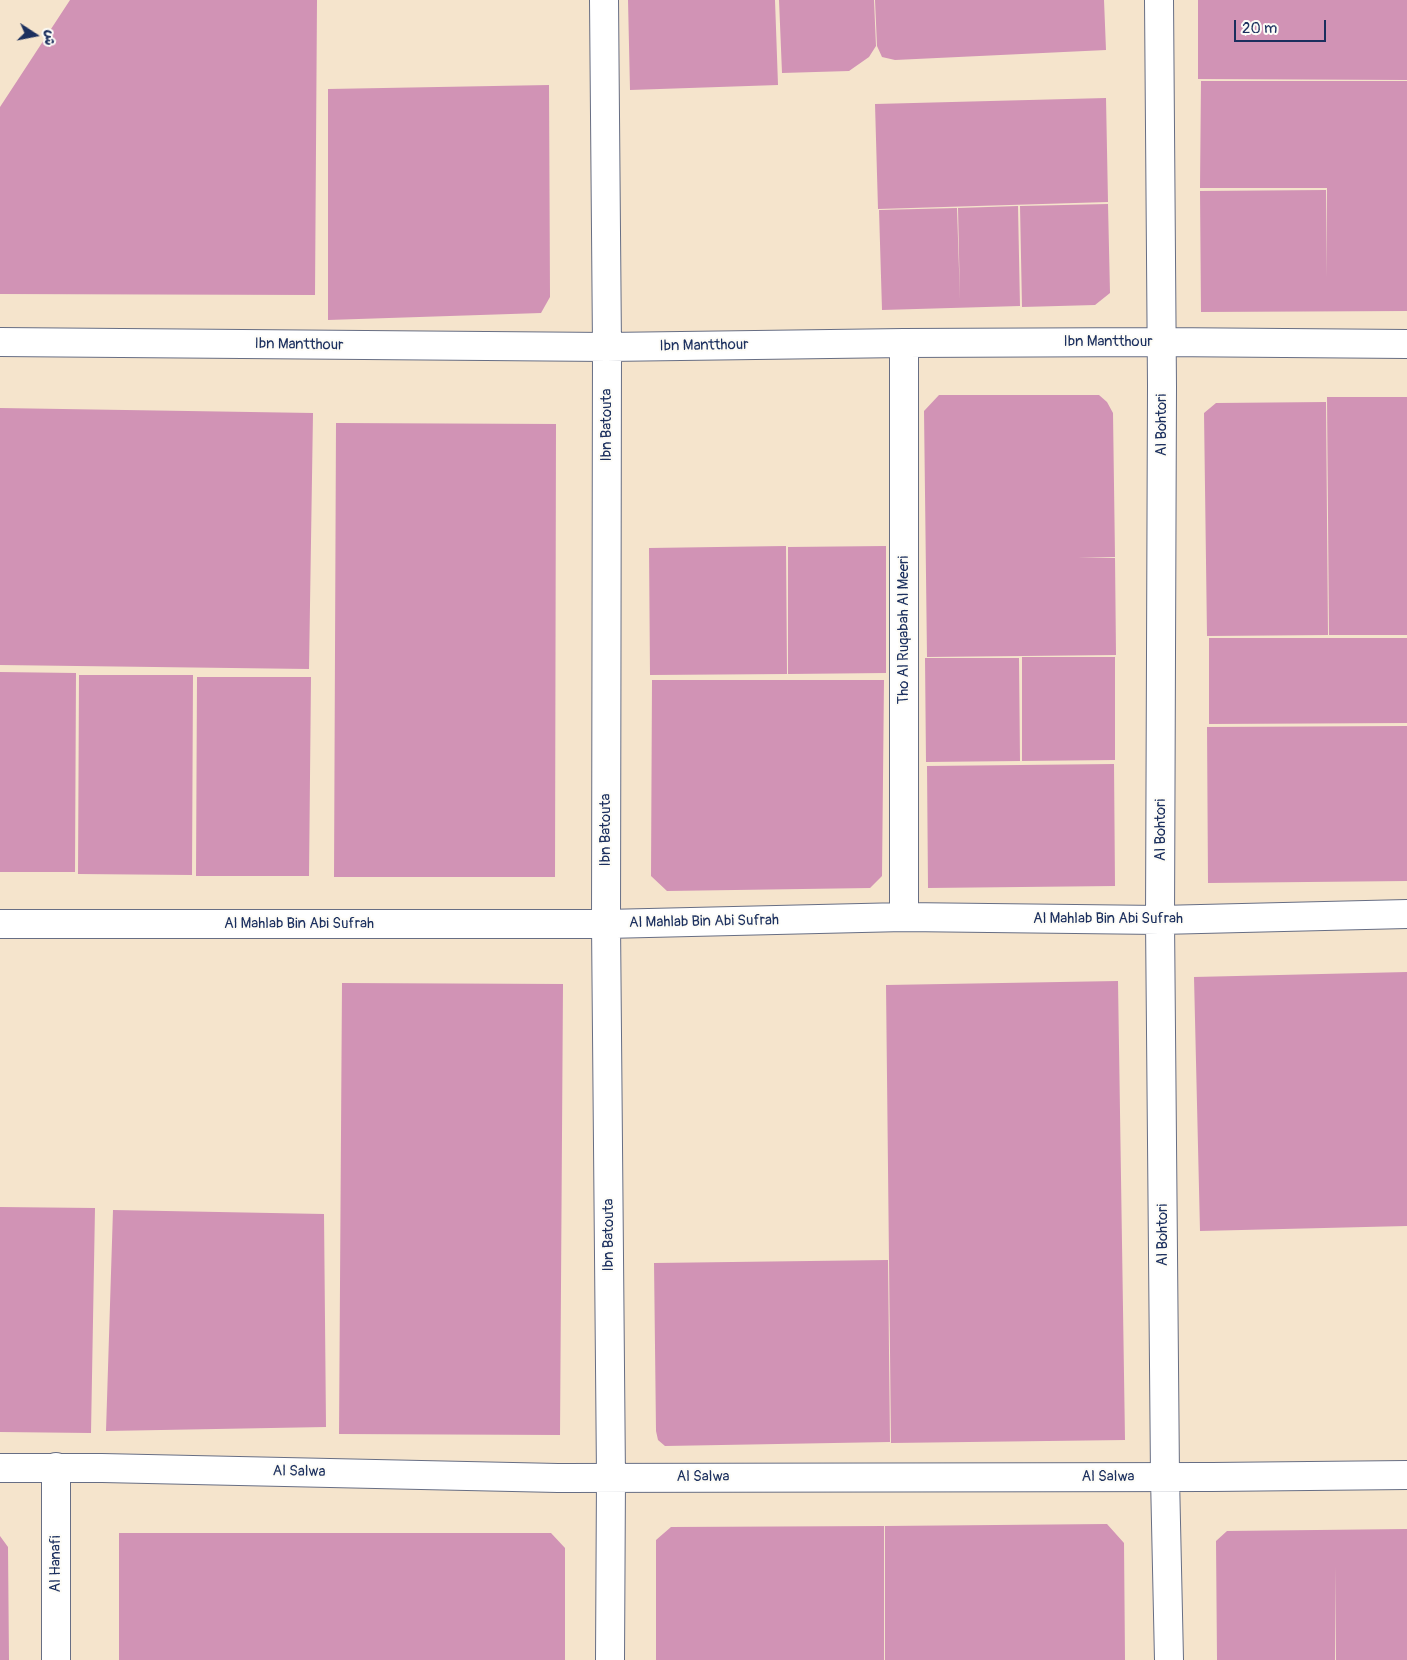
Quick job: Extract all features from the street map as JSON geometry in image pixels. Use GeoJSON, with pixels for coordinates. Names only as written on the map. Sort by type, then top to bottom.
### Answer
{"type":"FeatureCollection","features":[{"type":"Feature","properties":{"kind":"street","name":"Ibn Batouta"},"geometry":{"type":"LineString","coordinates":[[604,0],[607,348],[606,924],[611,1477],[610,1660]]}},
{"type":"Feature","properties":{"kind":"street","name":"Al Bohtori"},"geometry":{"type":"LineString","coordinates":[[1159,0],[1162,342],[1160,920],[1165,1477],[1169,1660]]}},
{"type":"Feature","properties":{"kind":"street","name":"Ibn Mantthour"},"geometry":{"type":"LineString","coordinates":[[0,342],[607,348],[904,343],[1162,342],[1407,344]]}},
{"type":"Feature","properties":{"kind":"street","name":"Tho Al Ruqabah Al Meeri"},"geometry":{"type":"LineString","coordinates":[[904,343],[904,918]]}},
{"type":"Feature","properties":{"kind":"street","name":"Al Mahlab Bin Abi Sufrah"},"geometry":{"type":"LineString","coordinates":[[0,924],[606,924],[904,918],[1160,920],[1407,914]]}},
{"type":"Feature","properties":{"kind":"street","name":"Al Salwa"},"geometry":{"type":"LineString","coordinates":[[0,1468],[56,1467],[558,1478],[1407,1475]]}},
{"type":"Feature","properties":{"kind":"street","name":"Al Hanafi"},"geometry":{"type":"LineString","coordinates":[[56,1467],[56,1660]]}},
{"type":"Feature","properties":{"kind":"building"},"geometry":{"type":"Polygon","coordinates":[[[70,0],[317,0],[315,295],[0,294],[0,107],[70,0]]]}},
{"type":"Feature","properties":{"kind":"building"},"geometry":{"type":"Polygon","coordinates":[[[628,0],[775,0],[778,85],[630,90],[628,0]]]}},
{"type":"Feature","properties":{"kind":"building"},"geometry":{"type":"Polygon","coordinates":[[[779,0],[874,0],[876,46],[869,57],[849,71],[782,73],[779,0]]]}},
{"type":"Feature","properties":{"kind":"building"},"geometry":{"type":"Polygon","coordinates":[[[875,0],[1104,0],[1106,50],[895,60],[882,57],[877,46],[875,0]]]}},
{"type":"Feature","properties":{"kind":"building"},"geometry":{"type":"Polygon","coordinates":[[[1198,0],[1407,0],[1407,80],[1198,79],[1198,0]]]}},
{"type":"Feature","properties":{"kind":"building"},"geometry":{"type":"Polygon","coordinates":[[[1201,81],[1407,81],[1407,311],[1201,312],[1200,191],[1326,190],[1326,278],[1327,188],[1200,188],[1201,81]]]}},
{"type":"Feature","properties":{"kind":"building"},"geometry":{"type":"Polygon","coordinates":[[[549,85],[550,297],[541,313],[328,320],[328,89],[549,85]]]}},
{"type":"Feature","properties":{"kind":"building"},"geometry":{"type":"Polygon","coordinates":[[[1106,98],[1108,202],[878,209],[875,104],[1106,98]]]}},
{"type":"Feature","properties":{"kind":"building"},"geometry":{"type":"Polygon","coordinates":[[[1108,204],[1110,293],[1095,305],[1022,307],[1020,206],[1108,204]]]}},
{"type":"Feature","properties":{"kind":"building"},"geometry":{"type":"Polygon","coordinates":[[[1018,206],[1020,306],[882,310],[879,210],[957,208],[960,300],[958,208],[1018,206]]]}},
{"type":"Feature","properties":{"kind":"building"},"geometry":{"type":"Polygon","coordinates":[[[939,395],[1099,395],[1107,402],[1113,413],[1115,557],[1078,558],[1115,558],[1116,655],[927,657],[924,411],[939,395]]]}},
{"type":"Feature","properties":{"kind":"building"},"geometry":{"type":"Polygon","coordinates":[[[1327,397],[1407,397],[1407,635],[1329,635],[1327,397]]]}},
{"type":"Feature","properties":{"kind":"building"},"geometry":{"type":"Polygon","coordinates":[[[1326,402],[1328,635],[1207,636],[1204,413],[1216,403],[1326,402]]]}},
{"type":"Feature","properties":{"kind":"building"},"geometry":{"type":"Polygon","coordinates":[[[0,408],[313,413],[309,669],[0,665],[0,408]]]}},
{"type":"Feature","properties":{"kind":"building"},"geometry":{"type":"Polygon","coordinates":[[[336,423],[556,424],[555,877],[334,877],[336,423]]]}},
{"type":"Feature","properties":{"kind":"building"},"geometry":{"type":"Polygon","coordinates":[[[786,546],[787,674],[650,675],[649,548],[786,546]]]}},
{"type":"Feature","properties":{"kind":"building"},"geometry":{"type":"Polygon","coordinates":[[[886,546],[886,673],[788,674],[788,547],[886,546]]]}},
{"type":"Feature","properties":{"kind":"building"},"geometry":{"type":"Polygon","coordinates":[[[1209,638],[1407,638],[1407,723],[1209,724],[1209,638]]]}},
{"type":"Feature","properties":{"kind":"building"},"geometry":{"type":"Polygon","coordinates":[[[1022,657],[1115,657],[1115,760],[1022,761],[1022,657]]]}},
{"type":"Feature","properties":{"kind":"building"},"geometry":{"type":"Polygon","coordinates":[[[925,658],[1019,658],[1020,761],[926,762],[925,658]]]}},
{"type":"Feature","properties":{"kind":"building"},"geometry":{"type":"Polygon","coordinates":[[[0,672],[76,673],[75,872],[0,872],[0,672]]]}},
{"type":"Feature","properties":{"kind":"building"},"geometry":{"type":"Polygon","coordinates":[[[79,675],[193,675],[192,875],[78,874],[79,675]]]}},
{"type":"Feature","properties":{"kind":"building"},"geometry":{"type":"Polygon","coordinates":[[[197,677],[311,677],[309,876],[196,876],[197,677]]]}},
{"type":"Feature","properties":{"kind":"building"},"geometry":{"type":"Polygon","coordinates":[[[652,680],[884,680],[882,876],[870,888],[667,891],[651,876],[652,680]]]}},
{"type":"Feature","properties":{"kind":"building"},"geometry":{"type":"Polygon","coordinates":[[[1407,726],[1407,881],[1208,883],[1207,727],[1407,726]]]}},
{"type":"Feature","properties":{"kind":"building"},"geometry":{"type":"Polygon","coordinates":[[[1114,764],[1115,886],[928,888],[927,766],[1114,764]]]}},
{"type":"Feature","properties":{"kind":"building"},"geometry":{"type":"Polygon","coordinates":[[[1407,972],[1407,1226],[1200,1231],[1194,977],[1407,972]]]}},
{"type":"Feature","properties":{"kind":"building"},"geometry":{"type":"Polygon","coordinates":[[[1118,981],[1125,1440],[891,1443],[886,985],[1118,981]]]}},
{"type":"Feature","properties":{"kind":"building"},"geometry":{"type":"Polygon","coordinates":[[[342,983],[563,984],[560,1435],[339,1434],[342,983]]]}},
{"type":"Feature","properties":{"kind":"building"},"geometry":{"type":"Polygon","coordinates":[[[0,1207],[95,1208],[91,1433],[0,1432],[0,1207]]]}},
{"type":"Feature","properties":{"kind":"building"},"geometry":{"type":"Polygon","coordinates":[[[113,1210],[324,1214],[326,1427],[106,1431],[113,1210]]]}},
{"type":"Feature","properties":{"kind":"building"},"geometry":{"type":"Polygon","coordinates":[[[888,1260],[890,1442],[665,1446],[658,1440],[656,1431],[654,1263],[888,1260]]]}},
{"type":"Feature","properties":{"kind":"building"},"geometry":{"type":"Polygon","coordinates":[[[1107,1524],[1124,1543],[1125,1660],[885,1660],[885,1526],[1107,1524]]]}},
{"type":"Feature","properties":{"kind":"building"},"geometry":{"type":"Polygon","coordinates":[[[884,1526],[884,1660],[656,1660],[656,1540],[671,1527],[884,1526]]]}},
{"type":"Feature","properties":{"kind":"building"},"geometry":{"type":"Polygon","coordinates":[[[1407,1529],[1407,1660],[1336,1660],[1335,1566],[1335,1660],[1217,1660],[1216,1541],[1227,1531],[1407,1529]]]}},
{"type":"Feature","properties":{"kind":"building"},"geometry":{"type":"Polygon","coordinates":[[[119,1533],[551,1533],[565,1548],[565,1660],[119,1660],[119,1533]]]}},
{"type":"Feature","properties":{"kind":"building"},"geometry":{"type":"Polygon","coordinates":[[[0,1536],[8,1547],[9,1660],[0,1660],[0,1536]]]}}]}
